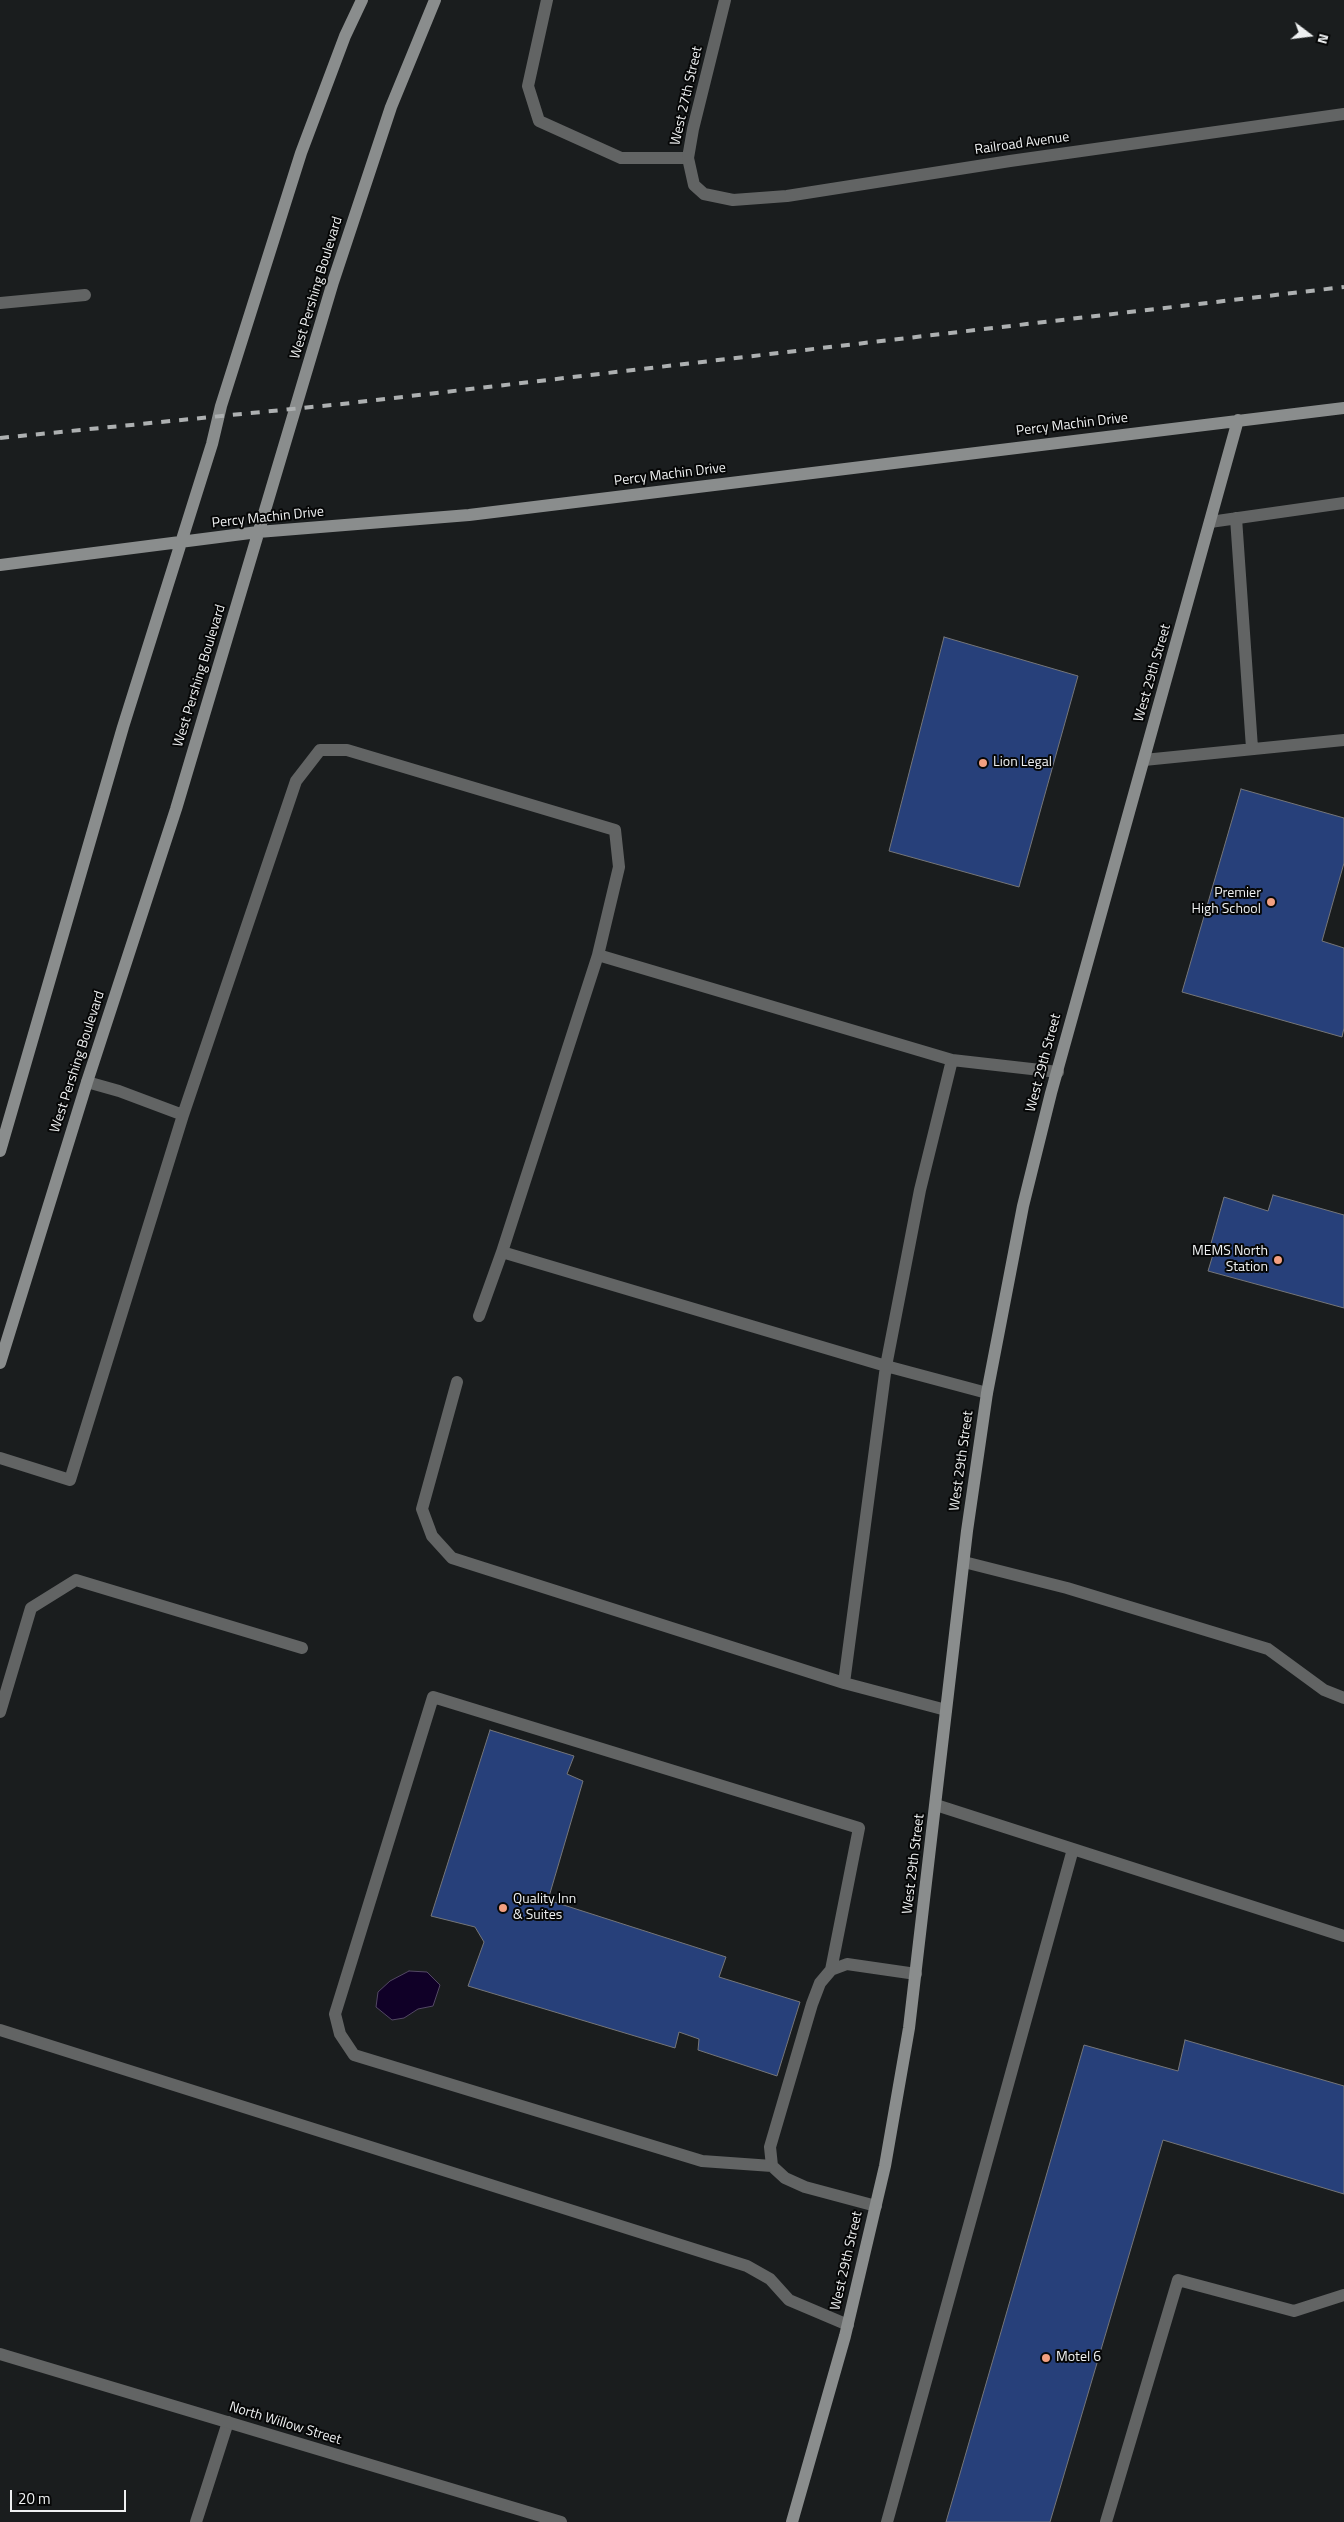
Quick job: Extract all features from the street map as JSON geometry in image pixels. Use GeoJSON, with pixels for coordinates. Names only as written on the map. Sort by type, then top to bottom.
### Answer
{"type":"FeatureCollection","features":[{"type":"Feature","properties":{"kind":"main road"},"geometry":{"type":"LineString","coordinates":[[0,1151],[122,727],[182,542],[221,406],[301,153],[344,36],[362,0]]}},
{"type":"Feature","properties":{"kind":"main road","name":"West Pershing Boulevard"},"geometry":{"type":"LineString","coordinates":[[0,1363],[87,1082],[176,809],[336,272],[391,107],[435,0]]}},
{"type":"Feature","properties":{"kind":"main road","name":"Percy Machin Drive"},"geometry":{"type":"LineString","coordinates":[[0,565],[258,532],[469,515],[1344,408]]}},
{"type":"Feature","properties":{"kind":"main road","name":"West 29th Street"},"geometry":{"type":"LineString","coordinates":[[792,2522],[848,2325],[876,2206],[909,2028],[964,1562],[987,1393],[1023,1206],[1058,1072],[1238,420]]}},
{"type":"Feature","properties":{"kind":"street"},"geometry":{"type":"LineString","coordinates":[[547,0],[528,86],[539,121],[621,158],[688,158]]}},
{"type":"Feature","properties":{"kind":"street","name":"West 27th Street"},"geometry":{"type":"LineString","coordinates":[[704,194],[694,185],[688,158],[693,129],[725,0]]}},
{"type":"Feature","properties":{"kind":"street","name":"Railroad Avenue"},"geometry":{"type":"LineString","coordinates":[[704,194],[733,200],[787,196],[1010,161],[1344,114]]}},
{"type":"Feature","properties":{"kind":"street"},"geometry":{"type":"LineString","coordinates":[[0,303],[85,295]]}},
{"type":"Feature","properties":{"kind":"street"},"geometry":{"type":"LineString","coordinates":[[1210,522],[1344,503]]}},
{"type":"Feature","properties":{"kind":"street"},"geometry":{"type":"LineString","coordinates":[[1236,518],[1252,748]]}},
{"type":"Feature","properties":{"kind":"street"},"geometry":{"type":"LineString","coordinates":[[1144,760],[1344,740]]}},
{"type":"Feature","properties":{"kind":"street"},"geometry":{"type":"LineString","coordinates":[[0,1458],[70,1480],[183,1115],[296,781],[320,750],[347,750],[615,830],[619,867],[598,955],[502,1252],[479,1316]]}},
{"type":"Feature","properties":{"kind":"street"},"geometry":{"type":"LineString","coordinates":[[598,955],[952,1060],[1058,1072]]}},
{"type":"Feature","properties":{"kind":"street"},"geometry":{"type":"LineString","coordinates":[[844,1683],[886,1366],[920,1190],[952,1060]]}},
{"type":"Feature","properties":{"kind":"street"},"geometry":{"type":"LineString","coordinates":[[87,1082],[119,1091],[183,1115]]}},
{"type":"Feature","properties":{"kind":"street"},"geometry":{"type":"LineString","coordinates":[[502,1252],[886,1366],[987,1393]]}},
{"type":"Feature","properties":{"kind":"street"},"geometry":{"type":"LineString","coordinates":[[457,1382],[422,1509],[432,1536],[452,1558],[844,1683],[946,1710]]}},
{"type":"Feature","properties":{"kind":"street"},"geometry":{"type":"LineString","coordinates":[[964,1562],[1067,1588],[1268,1649],[1324,1690],[1344,1698]]}},
{"type":"Feature","properties":{"kind":"street"},"geometry":{"type":"LineString","coordinates":[[0,1712],[31,1608],[76,1580],[302,1648]]}},
{"type":"Feature","properties":{"kind":"street"},"geometry":{"type":"LineString","coordinates":[[772,2166],[770,2147],[812,2004],[820,1983],[830,1970],[859,1828],[433,1697],[335,2014],[340,2034],[354,2055],[702,2161],[772,2166],[785,2178],[805,2187],[876,2206]]}},
{"type":"Feature","properties":{"kind":"street"},"geometry":{"type":"LineString","coordinates":[[936,1805],[1344,1936]]}},
{"type":"Feature","properties":{"kind":"street"},"geometry":{"type":"LineString","coordinates":[[887,2522],[1072,1849]]}},
{"type":"Feature","properties":{"kind":"street"},"geometry":{"type":"LineString","coordinates":[[830,1970],[847,1964],[916,1974]]}},
{"type":"Feature","properties":{"kind":"street"},"geometry":{"type":"LineString","coordinates":[[0,2030],[747,2266],[770,2279],[789,2300],[848,2325]]}},
{"type":"Feature","properties":{"kind":"street"},"geometry":{"type":"LineString","coordinates":[[1106,2522],[1178,2280],[1294,2311],[1344,2295]]}},
{"type":"Feature","properties":{"kind":"street","name":"North Willow Street"},"geometry":{"type":"LineString","coordinates":[[0,2354],[561,2522]]}},
{"type":"Feature","properties":{"kind":"street"},"geometry":{"type":"LineString","coordinates":[[196,2522],[228,2422]]}},
{"type":"Feature","properties":{"kind":"shaded area"},"geometry":{"type":"Polygon","coordinates":[[[409,1971],[427,1972],[440,1985],[433,2006],[418,2009],[404,2018],[392,2020],[376,2007],[378,1992],[390,1981],[409,1971]]]}},
{"type":"Feature","properties":{"kind":"building","name":"Lion Legal"},"geometry":{"type":"Polygon","coordinates":[[[944,637],[1078,676],[1019,887],[889,851],[944,637]]]}},
{"type":"Feature","properties":{"kind":"building","name":"Premier High School"},"geometry":{"type":"Polygon","coordinates":[[[1241,789],[1344,818],[1344,863],[1322,941],[1344,948],[1344,1028],[1342,1037],[1182,992],[1241,789]]]}},
{"type":"Feature","properties":{"kind":"building","name":"MEMS North Station"},"geometry":{"type":"Polygon","coordinates":[[[1273,1195],[1344,1215],[1344,1308],[1208,1271],[1215,1248],[1210,1247],[1224,1197],[1268,1211],[1273,1195]]]}},
{"type":"Feature","properties":{"kind":"building","name":"Quality Inn & Suites"},"geometry":{"type":"Polygon","coordinates":[[[490,1730],[574,1756],[567,1774],[583,1781],[548,1900],[726,1957],[719,1977],[800,2002],[777,2076],[698,2050],[699,2039],[679,2032],[675,2048],[468,1986],[484,1942],[475,1927],[431,1916],[490,1730]]]}},
{"type":"Feature","properties":{"kind":"building","name":"Motel 6"},"geometry":{"type":"Polygon","coordinates":[[[1185,2040],[1344,2086],[1344,2194],[1163,2140],[1050,2522],[946,2522],[1084,2045],[1178,2071],[1185,2040]]]}},
{"type":"Feature","properties":{"kind":"railway"},"geometry":{"type":"LineString","coordinates":[[0,438],[342,404],[1344,287]]}},
{"type":"Feature","properties":{"kind":"place","name":"Lion Legal"},"geometry":{"type":"Point","coordinates":[983,763]}},
{"type":"Feature","properties":{"kind":"place","name":"Premier High School"},"geometry":{"type":"Point","coordinates":[1271,902]}},
{"type":"Feature","properties":{"kind":"place","name":"MEMS North Station"},"geometry":{"type":"Point","coordinates":[1278,1260]}},
{"type":"Feature","properties":{"kind":"place","name":"Quality Inn & Suites"},"geometry":{"type":"Point","coordinates":[503,1908]}},
{"type":"Feature","properties":{"kind":"place","name":"Motel 6"},"geometry":{"type":"Point","coordinates":[1046,2358]}}]}
